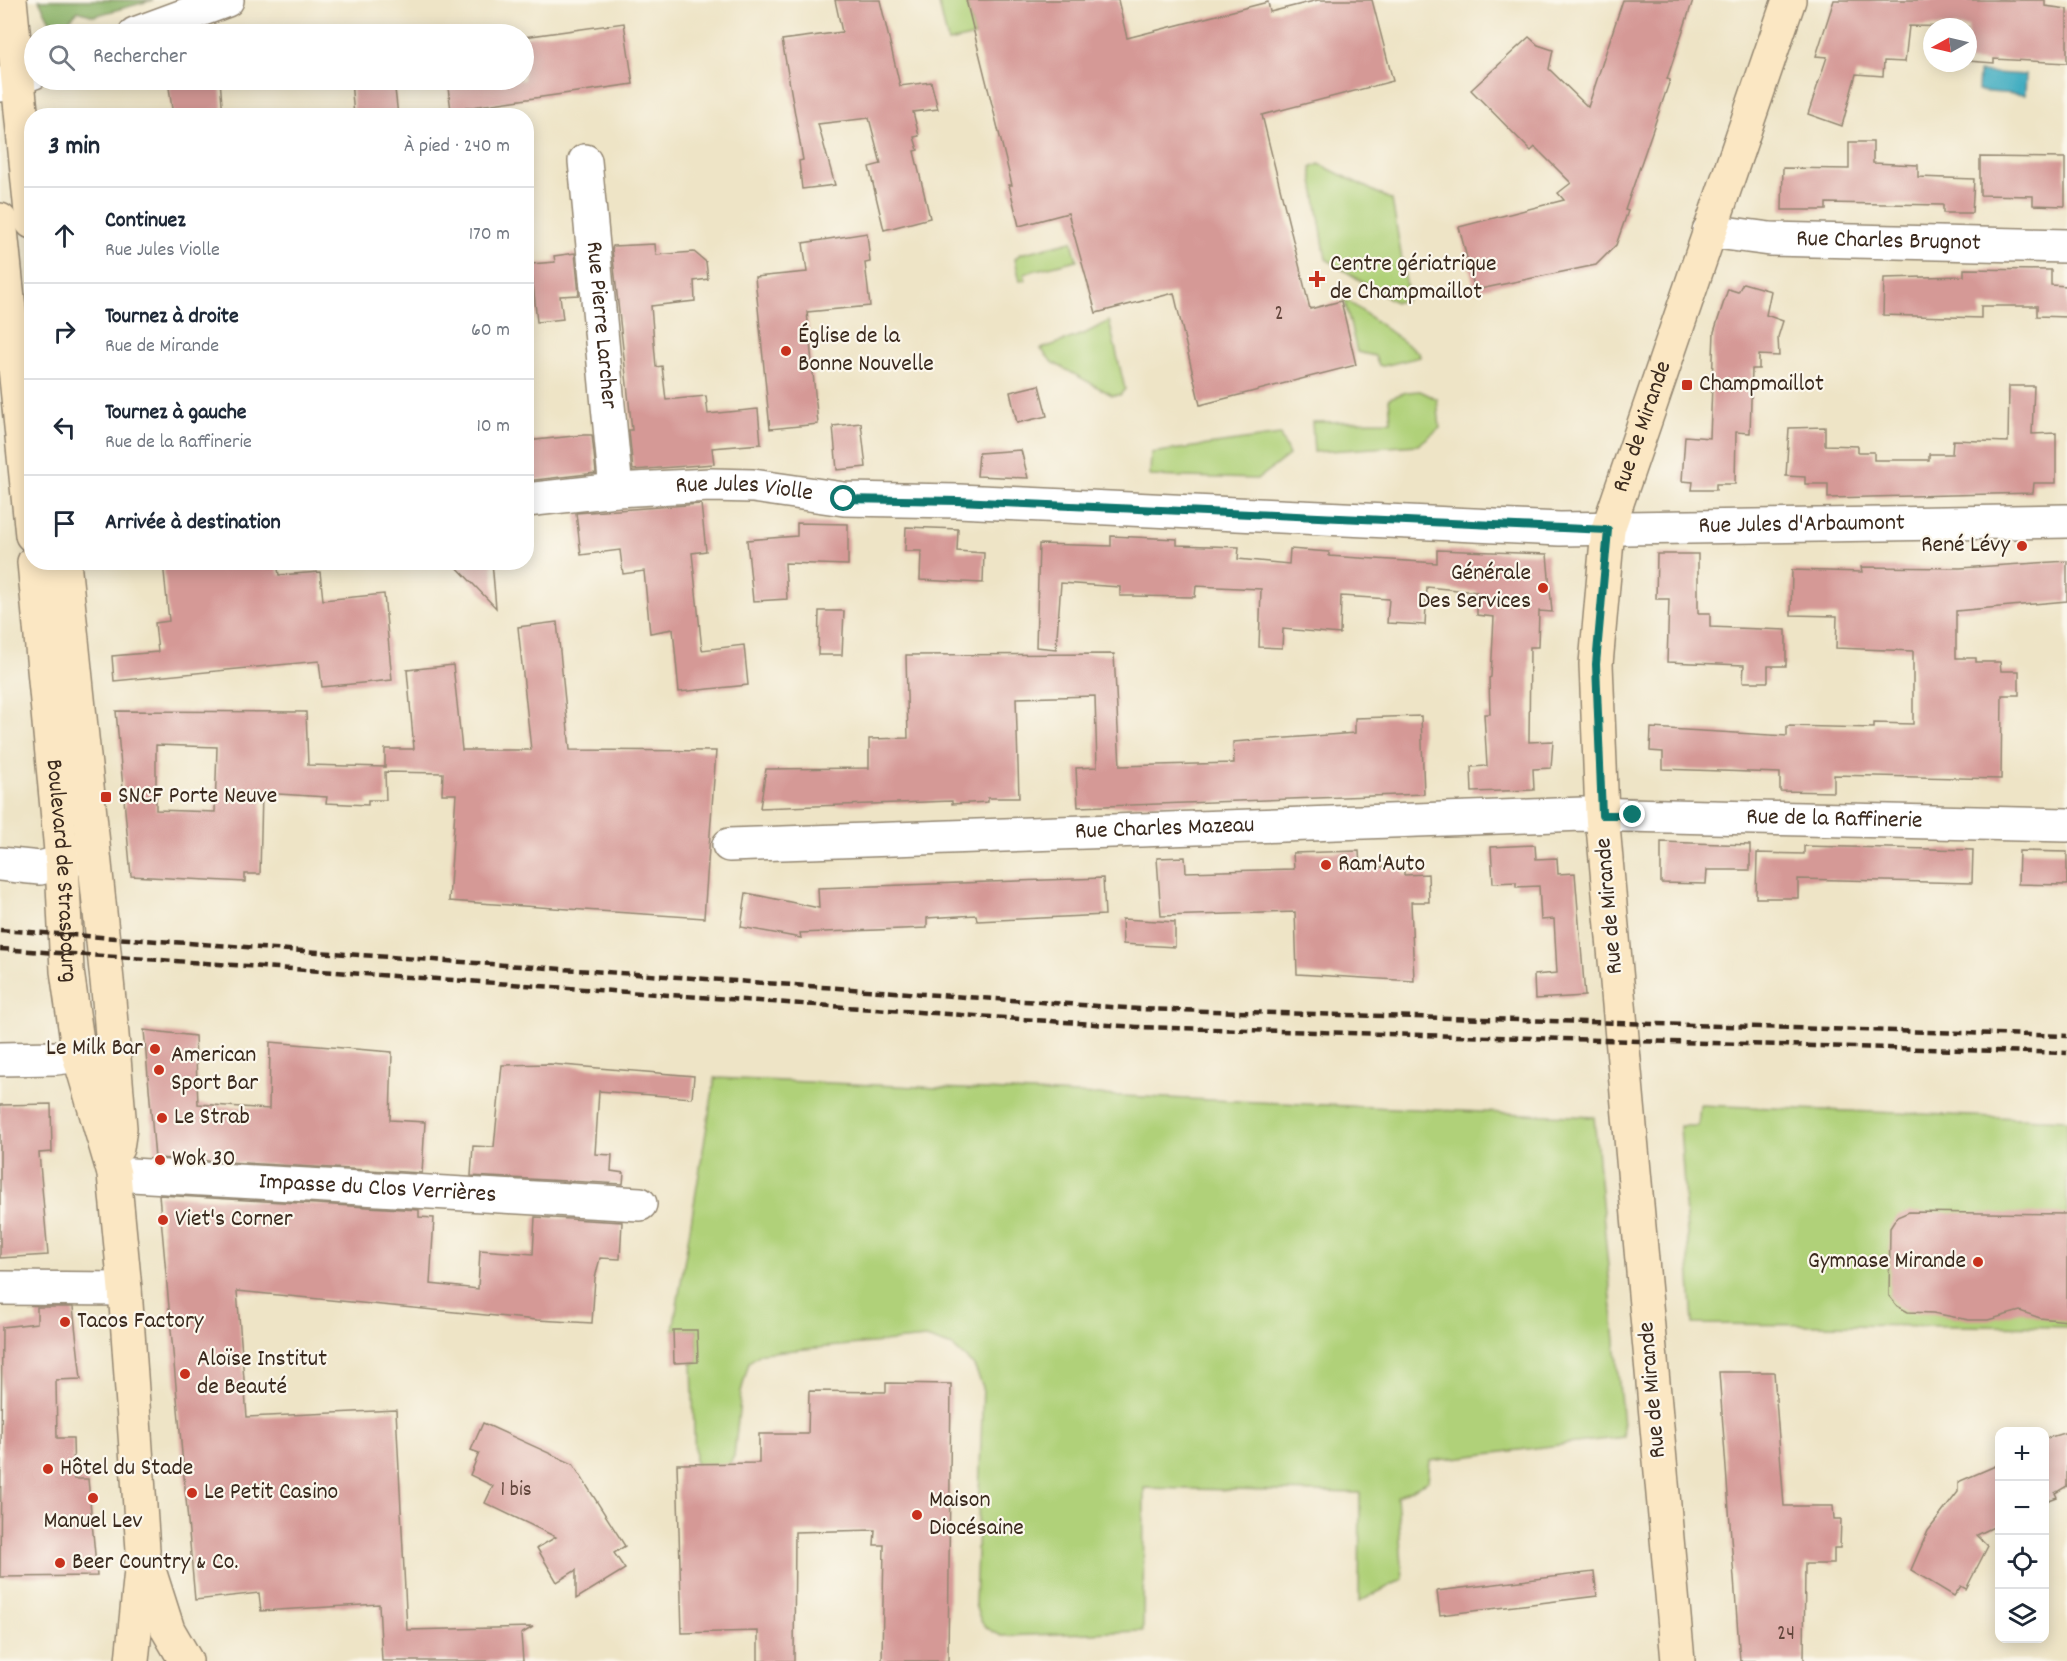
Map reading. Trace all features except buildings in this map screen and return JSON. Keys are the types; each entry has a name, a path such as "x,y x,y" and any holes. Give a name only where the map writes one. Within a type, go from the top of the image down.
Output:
{"street":[{"path":"10,0 24,146"},
{"path":"162,24 227,0"},
{"name":"Rue de Mirande","path":"1678,1661 1602,815 1596,664 1608,530 1789,0"},
{"name":"Rue Pierre Larcher","path":"585,161 616,490"},
{"path":"0,220 24,453"},
{"name":"Rue Charles Brugnot","path":"1709,231 1770,239 2067,246"},
{"name":"Rue Jules Violle","path":"534,499 616,490 710,485 753,486 844,499 970,501 1608,530"},
{"name":"Rue Jules d'Arbaumont","path":"1608,530 2067,522"},
{"name":"Boulevard de Strasbourg","path":"35,570 77,858 113,1052 120,1128 114,1174"},
{"name":"Boulevard de Strasbourg","path":"64,570 77,858 67,971 79,1055 114,1174 125,1289 143,1551"},
{"name":"Rue de la Raffinerie","path":"1602,815 2067,825"},
{"name":"Rue Charles Mazeau","path":"729,845 1602,815"},
{"path":"0,864 40,868 77,858"},
{"path":"0,1059 113,1052"},
{"name":"Impasse du Clos Verrières","path":"114,1174 639,1204"},
{"path":"0,1288 125,1289"},
{"path":"132,1661 143,1551"},
{"path":"143,1551 168,1630 186,1661"}],"green space":[{"path":"39,0 153,0 94,16 78,11 66,23 50,21"},
{"path":"938,0 966,0 975,36 948,42"},
{"path":"1319,164 1392,200 1408,296 1405,301 1395,302 1326,259 1311,168"},
{"path":"1072,241 1077,260 1024,273 1025,280 1020,281 1015,259 1020,254"},
{"path":"1344,298 1419,353 1420,357 1383,366 1379,365 1375,356 1357,352"},
{"path":"1109,321 1125,389 1120,395 1112,395 1052,362 1041,349 1086,333"},
{"path":"1420,391 1437,399 1440,428 1418,445 1314,452 1312,422 1391,421 1389,398 1407,392"},
{"path":"1280,435 1289,455 1258,479 1150,476 1151,453"},
{"path":"715,1078 1594,1117 1624,1437 1430,1461 1428,1481 1397,1497 1403,1579 1359,1602 1360,1493 1144,1488 1143,1631 1002,1636 991,1631 984,1624 975,1604 983,1387 974,1366 953,1347 926,1338 762,1353 749,1362 741,1392 734,1456 729,1465 695,1464 692,1363 698,1362 697,1330 673,1330"},
{"path":"1700,1105 2067,1120 2067,1327 1693,1324 1680,1126 1698,1126"}],"water":[{"path":"1979,72 2026,75 2025,95 1978,91"}],"railway":[{"path":"0,930 1140,1009 2067,1036"},
{"path":"0,949 1137,1027 2067,1053"}],"place":[{"name":"Centre gériatrique de Champmaillot","path":"1317,279"},
{"name":"Église de la Bonne Nouvelle","path":"786,351"},
{"name":"Champmaillot","path":"1687,385"},
{"name":"René Lévy","path":"2022,546"},
{"name":"Générale Des Services","path":"1543,588"},
{"name":"SNCF Porte Neuve","path":"106,797"},
{"name":"Ram'Auto","path":"1326,865"},
{"name":"Le Milk Bar","path":"155,1049"},
{"name":"American Sport Bar","path":"159,1070"},
{"name":"Le Strab","path":"162,1118"},
{"name":"Wok 30","path":"160,1160"},
{"name":"Viet's Corner","path":"163,1220"},
{"name":"Gymnase Mirande","path":"1978,1262"},
{"name":"Tacos Factory","path":"65,1322"},
{"name":"Aloïse Institut de Beauté","path":"185,1374"},
{"name":"Hôtel du Stade","path":"48,1469"},
{"name":"Le Petit Casino","path":"192,1493"},
{"name":"Manuel Lev","path":"93,1498"},
{"name":"Maison Diocésaine","path":"917,1515"},
{"name":"Beer Country & Co.","path":"60,1563"}],"route":[{"path":"844,499 958,501 1608,530 1598,616 1596,664 1596,716 1602,815 1633,815"}]}
